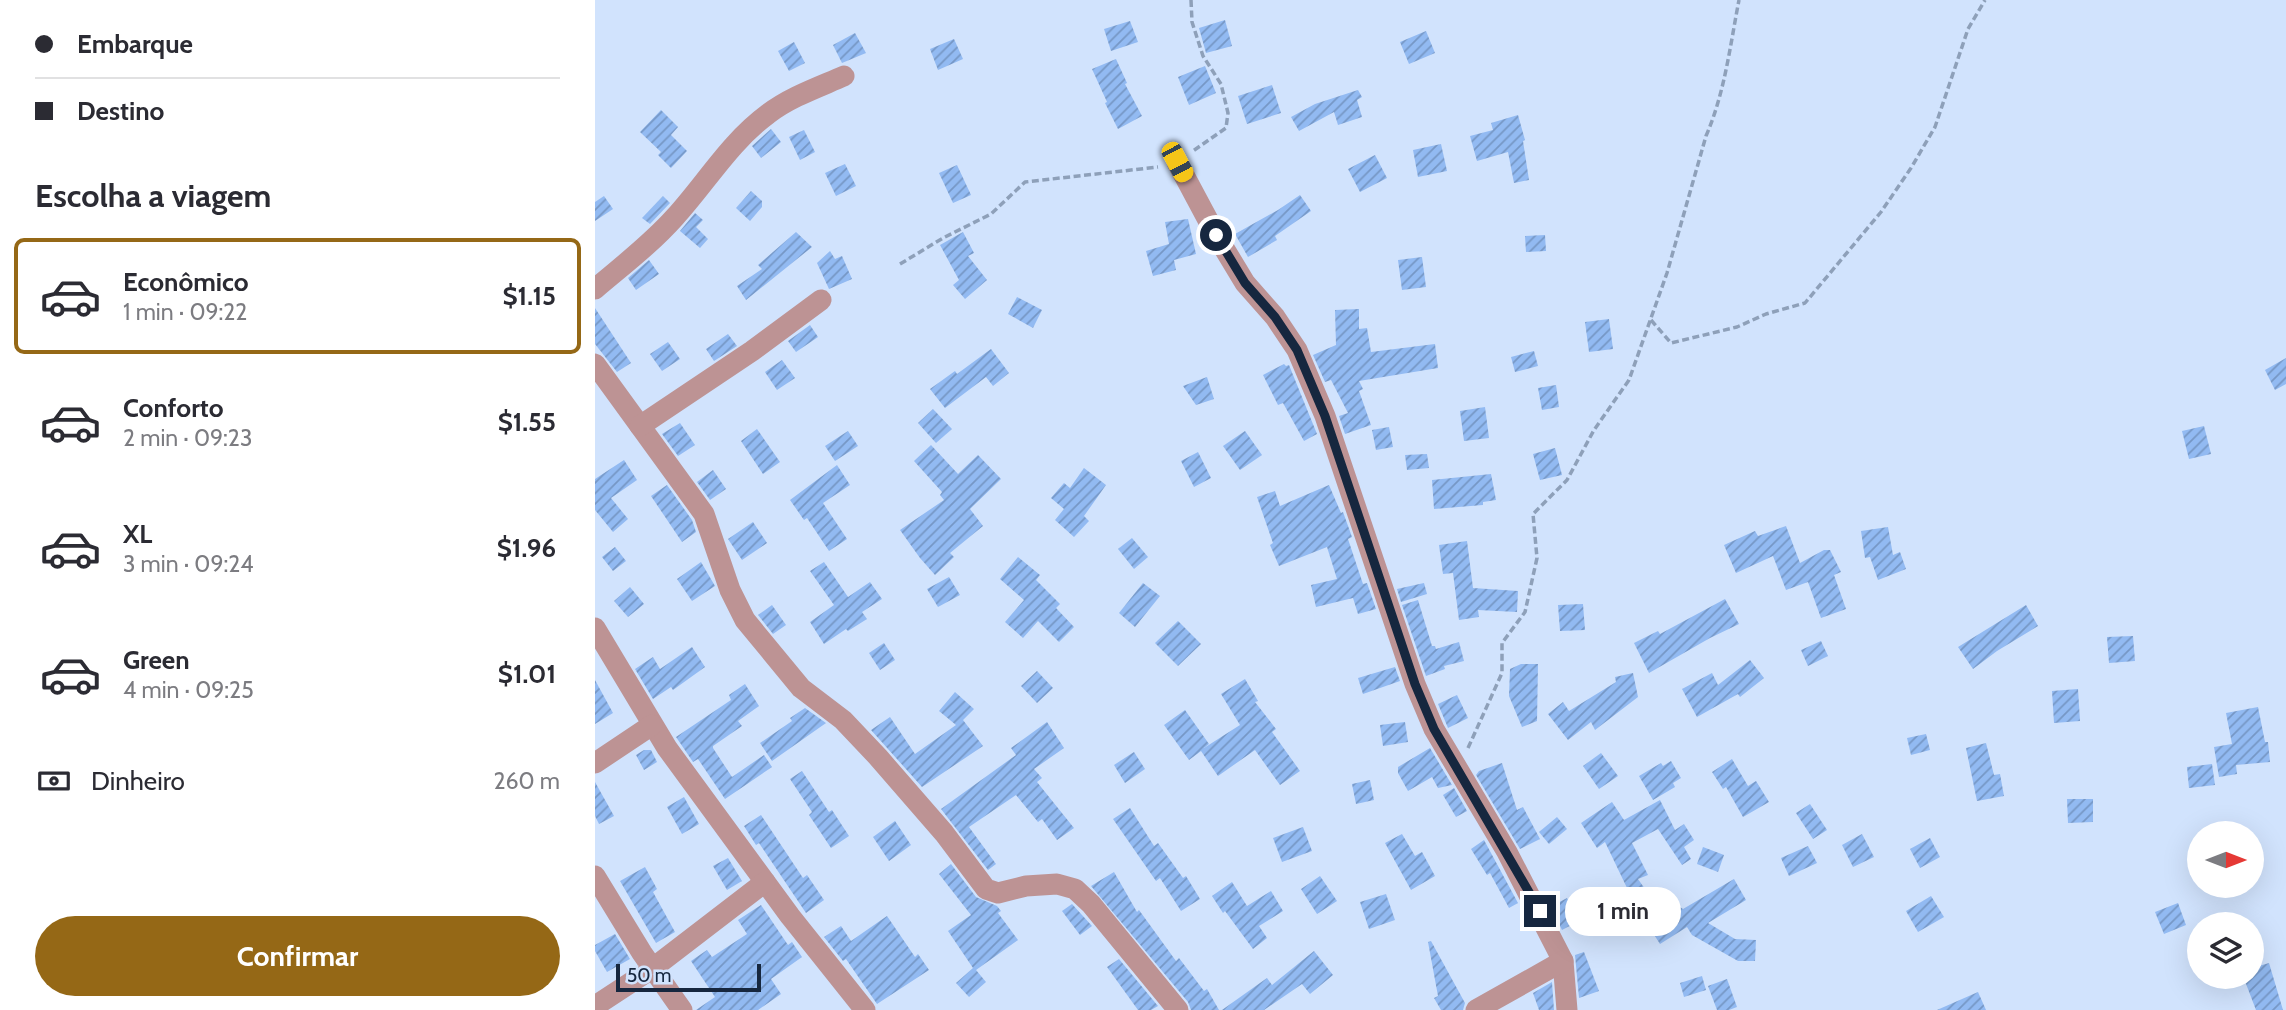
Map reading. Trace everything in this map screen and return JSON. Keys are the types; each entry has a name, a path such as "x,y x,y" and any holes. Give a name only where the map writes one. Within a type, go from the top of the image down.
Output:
{"street":[{"path":"595,289 675,217 727,152 768,114 800,95 844,76"},
{"path":"1177,162 1245,283 1275,317 1297,350 1325,416 1415,684 1434,729 1513,864 1563,961 1567,1010"},
{"path":"640,426 821,300"},
{"path":"595,364 704,514 730,590 745,620 801,688 843,720 878,757 944,833 986,889 998,892 1026,886 1057,884 1075,889 1091,904 1170,1007"},
{"path":"595,628 652,725 765,882 865,1010"},
{"path":"595,763 652,725"},
{"path":"595,876 682,1010"},
{"path":"595,1006 653,968 765,882"},
{"path":"1476,1010 1563,961"}],"path":[{"path":"900,264 991,214 1025,182 1093,173 1148,170 1177,162 1226,128 1228,113 1221,84 1203,56 1192,22 1191,0"},
{"path":"1457,771 1502,673 1502,643 1525,612 1537,558 1533,514 1567,480 1594,430 1629,380 1651,320 1706,136 1717,110 1738,0"},
{"path":"1651,320 1671,343 1737,327 1766,314 1805,303 1881,212 1911,168 1935,127 1968,29 1985,0"}],"building":[{"path":"1225,20 1232,46 1206,53 1199,28"},
{"path":"1130,21 1138,42 1111,51 1104,29"},
{"path":"1426,31 1435,53 1409,64 1400,42"},
{"path":"855,33 866,53 842,63 833,45"},
{"path":"954,39 963,59 938,70 930,49"},
{"path":"794,42 805,63 789,71 778,51"},
{"path":"1116,59 1127,83 1125,84 1142,116 1118,129 1092,69"},
{"path":"1205,66 1216,93 1189,105 1178,77"},
{"path":"1272,85 1281,113 1247,124 1238,96"},
{"path":"1358,90 1362,97 1357,100 1362,117 1338,125 1334,112 1299,131 1291,117 1315,104"},
{"path":"661,110 678,127 671,135 687,151 671,168 658,155 661,152 640,132"},
{"path":"1518,115 1525,140 1529,180 1514,183 1508,152 1477,161 1470,136 1493,130 1491,123"},
{"path":"771,129 781,142 761,158 752,146"},
{"path":"804,130 815,152 800,160 789,137"},
{"path":"1441,144 1447,171 1418,177 1413,150"},
{"path":"1375,155 1387,178 1360,192 1348,169"},
{"path":"845,164 856,186 836,196 825,173"},
{"path":"957,165 971,195 953,203 939,173"},
{"path":"751,191 762,201 762,207 750,221 736,208"},
{"path":"1300,195 1311,211 1275,236 1277,240 1248,257 1235,234"},
{"path":"604,196 613,209 595,221 595,202"},
{"path":"663,196 670,203 650,224 642,218"},
{"path":"695,213 703,220 696,227 708,239 700,248 680,231"},
{"path":"1188,219 1196,254 1174,260 1176,270 1153,276 1146,251 1169,244 1165,222"},
{"path":"796,232 812,247 746,300 737,286 762,269 758,265"},
{"path":"963,232 974,253 968,256 987,280 965,299 953,285 959,280 940,245"},
{"path":"1545,235 1546,251 1526,252 1525,236"},
{"path":"830,251 835,259 842,256 852,279 829,289 817,263"},
{"path":"1422,257 1426,287 1402,290 1398,260"},
{"path":"649,260 659,274 636,290 628,278"},
{"path":"1017,297 1042,310 1033,328 1008,314"},
{"path":"595,308 631,363 617,372 595,344"},
{"path":"1359,309 1359,329 1367,328 1371,352 1435,344 1438,368 1359,381 1363,389 1359,391 1371,425 1345,434 1339,416 1348,413 1331,380 1325,382 1313,355 1336,345 1335,310"},
{"path":"1609,319 1613,349 1589,352 1585,322"},
{"path":"810,325 818,337 796,352 788,341"},
{"path":"728,334 737,346 714,361 706,349"},
{"path":"668,342 680,359 662,371 650,354"},
{"path":"991,349 1009,373 993,386 986,377 945,408 930,389 955,371 957,374"},
{"path":"1534,351 1538,366 1515,372 1511,357"},
{"path":"2286,358 2286,384 2275,390 2265,370"},
{"path":"782,360 795,378 777,390 765,372"},
{"path":"1284,364 1289,365 1317,434 1304,441 1283,403 1278,405 1263,375"},
{"path":"1207,377 1214,399 1196,405 1183,386"},
{"path":"1556,385 1559,407 1542,410 1538,388"},
{"path":"1485,407 1489,438 1464,441 1460,411"},
{"path":"933,409 952,429 936,443 918,423"},
{"path":"680,423 695,445 678,456 662,434"},
{"path":"2204,426 2211,454 2189,459 2182,431"},
{"path":"1389,427 1393,447 1376,450 1372,430"},
{"path":"757,429 780,462 763,474 741,441"},
{"path":"848,431 858,446 835,461 825,446"},
{"path":"1245,431 1262,455 1240,470 1223,446"},
{"path":"931,445 958,474 978,455 1001,479 970,509 983,526 950,553 954,557 935,575 900,530 944,500 940,495 942,492 914,461"},
{"path":"1555,448 1562,475 1540,480 1533,454"},
{"path":"1198,452 1211,478 1194,487 1181,461"},
{"path":"1427,454 1429,468 1407,470 1405,455"},
{"path":"624,460 637,480 611,498 628,519 613,532 595,510 595,479"},
{"path":"837,465 850,485 823,503 847,539 829,551 807,518 804,520 790,500"},
{"path":"1084,468 1106,485 1084,516 1089,521 1074,537 1055,520 1064,509 1051,498 1064,483 1070,488"},
{"path":"713,470 726,489 710,500 697,482"},
{"path":"1491,474 1496,500 1483,502 1483,505 1434,509 1432,480"},
{"path":"667,485 692,520 696,532 682,542 651,496"},
{"path":"1329,485 1341,513 1343,512 1352,537 1348,539 1363,584 1367,583 1376,609 1358,614 1353,598 1316,607 1311,585 1337,579 1327,547 1279,566 1270,545 1273,543 1257,497 1275,491 1280,506"},
{"path":"753,522 767,543 742,560 728,539"},
{"path":"1786,526 1800,563 1824,550 1830,550 1841,572 1834,575 1846,609 1821,618 1808,582 1786,590 1773,556 1736,573 1724,545 1755,531 1758,536"},
{"path":"1888,527 1893,555 1900,552 1906,569 1878,580 1870,557 1865,558 1861,531"},
{"path":"1132,538 1148,557 1134,569 1118,549"},
{"path":"1467,541 1473,588 1518,591 1517,612 1478,610 1479,617 1459,620 1453,573 1443,574 1439,545"},
{"path":"615,547 626,561 613,571 602,557"},
{"path":"1018,557 1040,575 1036,580 1060,604 1056,608 1074,627 1059,642 1038,621 1023,638 1005,622 1024,600 1000,579"},
{"path":"701,562 715,586 692,601 677,579"},
{"path":"824,562 848,597 870,582 882,599 862,612 867,619 824,644 810,622 834,605 810,571"},
{"path":"949,577 960,595 938,607 927,589"},
{"path":"1143,583 1160,596 1135,627 1119,613"},
{"path":"1424,583 1427,594 1401,602 1397,589"},
{"path":"630,587 644,604 628,617 614,601"},
{"path":"1725,599 1739,624 1649,673 1634,643 1658,631 1660,634"},
{"path":"1418,600 1432,646 1436,649 1459,642 1464,661 1444,666 1445,669 1426,676 1402,605"},
{"path":"1583,604 1585,630 1560,631 1558,605"},
{"path":"772,605 786,625 773,634 758,615"},
{"path":"2026,605 2038,626 1973,669 1958,647"},
{"path":"1178,621 1201,644 1178,666 1155,643"},
{"path":"2133,636 2135,661 2109,663 2107,637"},
{"path":"1821,641 1828,656 1808,666 1801,650"},
{"path":"884,643 895,660 880,670 869,653"},
{"path":"692,647 705,667 673,690 671,687 653,699 635,669 653,657 660,669"},
{"path":"1750,660 1764,678 1740,697 1738,694 1697,717 1682,689 1712,673 1718,685"},
{"path":"1521,664 1538,664 1537,721 1522,727 1509,696 1510,669"},
{"path":"1395,667 1400,681 1363,694 1358,678"},
{"path":"1037,671 1053,688 1037,703 1021,686"},
{"path":"1633,673 1638,697 1595,730 1591,722 1568,740 1548,714 1563,702 1569,711 1616,682 1615,677"},
{"path":"1245,679 1258,701 1255,702 1276,729 1272,732 1300,771 1280,785 1255,750 1218,776 1201,751 1189,760 1164,725 1185,710 1209,744 1204,748 1240,725 1221,694"},
{"path":"595,680 613,713 595,724"},
{"path":"745,684 759,706 738,721 742,726 713,748 732,777 764,755 772,767 725,799 698,759 693,762 676,737 731,700 729,695"},
{"path":"2078,689 2080,721 2054,723 2052,691"},
{"path":"955,692 974,709 963,720 983,746 922,787 871,730 890,717 915,754 956,725 939,711"},
{"path":"1457,695 1468,718 1448,728 1438,704"},
{"path":"2258,707 2265,742 2268,742 2270,762 2236,765 2237,774 2219,777 2214,747 2232,744 2226,713"},
{"path":"805,708 826,723 772,761 760,743 792,721 790,718"},
{"path":"1047,722 1064,748 1034,769 1042,778 1037,782 1074,828 1057,840 1042,819 1038,822 1016,795 969,827 996,864 988,870 941,809 1016,755 1011,748"},
{"path":"1405,722 1408,742 1383,746 1380,725"},
{"path":"1926,734 1930,750 1911,755 1907,738"},
{"path":"1986,743 1994,775 2000,774 2004,796 1977,801 1966,748"},
{"path":"1430,748 1452,785 1438,788 1432,777 1408,791 1398,773 1398,767"},
{"path":"644,750 651,750 657,762 644,770 636,755"},
{"path":"1134,752 1145,769 1125,783 1114,765"},
{"path":"1601,753 1618,776 1599,789 1583,766"},
{"path":"1732,759 1748,786 1756,781 1769,802 1743,817 1726,787 1723,789 1712,772"},
{"path":"1671,761 1681,778 1673,783 1675,787 1653,800 1639,776 1661,763 1663,766"},
{"path":"1502,763 1517,810 1523,807 1540,839 1520,849 1476,775 1479,771"},
{"path":"2212,764 2215,785 2189,788 2187,767"},
{"path":"802,771 829,812 832,810 849,836 831,848 790,779"},
{"path":"1370,780 1374,800 1356,804 1352,784"},
{"path":"595,782 614,816 599,824 595,816"},
{"path":"1454,788 1467,811 1456,817 1443,795"},
{"path":"684,797 699,824 682,834 667,807"},
{"path":"2067,799 2093,799 2093,822 2068,823"},
{"path":"1660,800 1675,830 1684,824 1694,840 1684,847 1691,859 1682,865 1658,829 1632,843 1648,875 1638,879 1666,919 1678,911 1674,903 1683,909 1734,879 1746,900 1708,923 1735,939 1756,940 1755,961 1738,961 1692,935 1687,927 1660,944 1626,891 1628,890 1605,842 1597,848 1581,823 1612,802 1624,820"},
{"path":"1810,804 1827,830 1813,839 1796,813"},
{"path":"1130,808 1154,846 1158,843 1183,878 1186,876 1200,899 1181,911 1160,878 1156,881 1113,819"},
{"path":"761,815 803,878 807,875 824,900 806,913 759,843 756,845 744,826"},
{"path":"1557,817 1567,829 1549,844 1539,832"},
{"path":"895,821 911,845 889,861 873,837"},
{"path":"1303,827 1312,851 1282,862 1273,838"},
{"path":"1402,834 1415,856 1422,852 1435,876 1411,890 1385,843"},
{"path":"1862,834 1874,857 1853,867 1842,845"},
{"path":"1930,838 1940,857 1920,868 1910,849"},
{"path":"1484,840 1518,903 1509,908 1490,873 1487,875 1471,849"},
{"path":"1808,846 1817,863 1789,876 1781,858"},
{"path":"1703,847 1724,855 1718,872 1697,864"},
{"path":"728,858 742,881 727,890 713,866"},
{"path":"951,864 976,897 997,906 1001,911 998,913 1018,940 976,970 986,982 969,997 956,983 973,968 948,931 971,915 939,874"},
{"path":"645,867 657,889 653,892 675,932 656,943 620,881"},
{"path":"1114,872 1137,912 1139,910 1176,961 1179,958 1204,991 1207,989 1219,1010 1191,1010 1188,1002 1091,886"},
{"path":"1320,876 1337,901 1317,914 1301,889"},
{"path":"1232,882 1247,906 1271,891 1283,911 1259,926 1267,938 1253,949 1212,896"},
{"path":"1386,894 1395,920 1369,929 1360,902"},
{"path":"1931,896 1944,917 1918,932 1906,911"},
{"path":"1567,898 1579,921 1562,930 1550,907"},
{"path":"2178,903 2186,925 2164,934 2155,912"},
{"path":"1072,904 1092,926 1080,935 1062,911"},
{"path":"761,905 788,945 792,942 802,957 771,979 781,994 758,1010 696,1010 715,997 691,961 707,950 712,957 747,934 738,920"},
{"path":"887,916 915,957 918,954 929,970 877,1004 846,959 843,961 824,937 841,926 851,941"},
{"path":"615,934 630,959 607,972 595,951 595,945"},
{"path":"1431,941 1465,1003 1463,1010 1441,1010 1434,998 1438,996 1428,942"},
{"path":"1314,951 1333,975 1310,994 1302,984 1264,1010 1222,1010 1267,978 1272,985"},
{"path":"1584,952 1599,991 1579,998 1575,955"},
{"path":"1119,959 1158,1006 1151,1010 1138,1010 1107,967"},
{"path":"2269,963 2283,1010 2256,1010 2248,989 2264,989 2264,964"},
{"path":"1702,976 1706,990 1684,997 1680,983"},
{"path":"1727,979 1737,1007 1717,1010 1708,986"},
{"path":"1552,982 1554,1010 1539,1010 1533,993"},
{"path":"1978,992 1986,1010 1937,1010"}],"route":[{"path":"1216,235 1245,283 1275,317 1297,350 1325,416 1415,684 1434,729 1540,911"}]}
